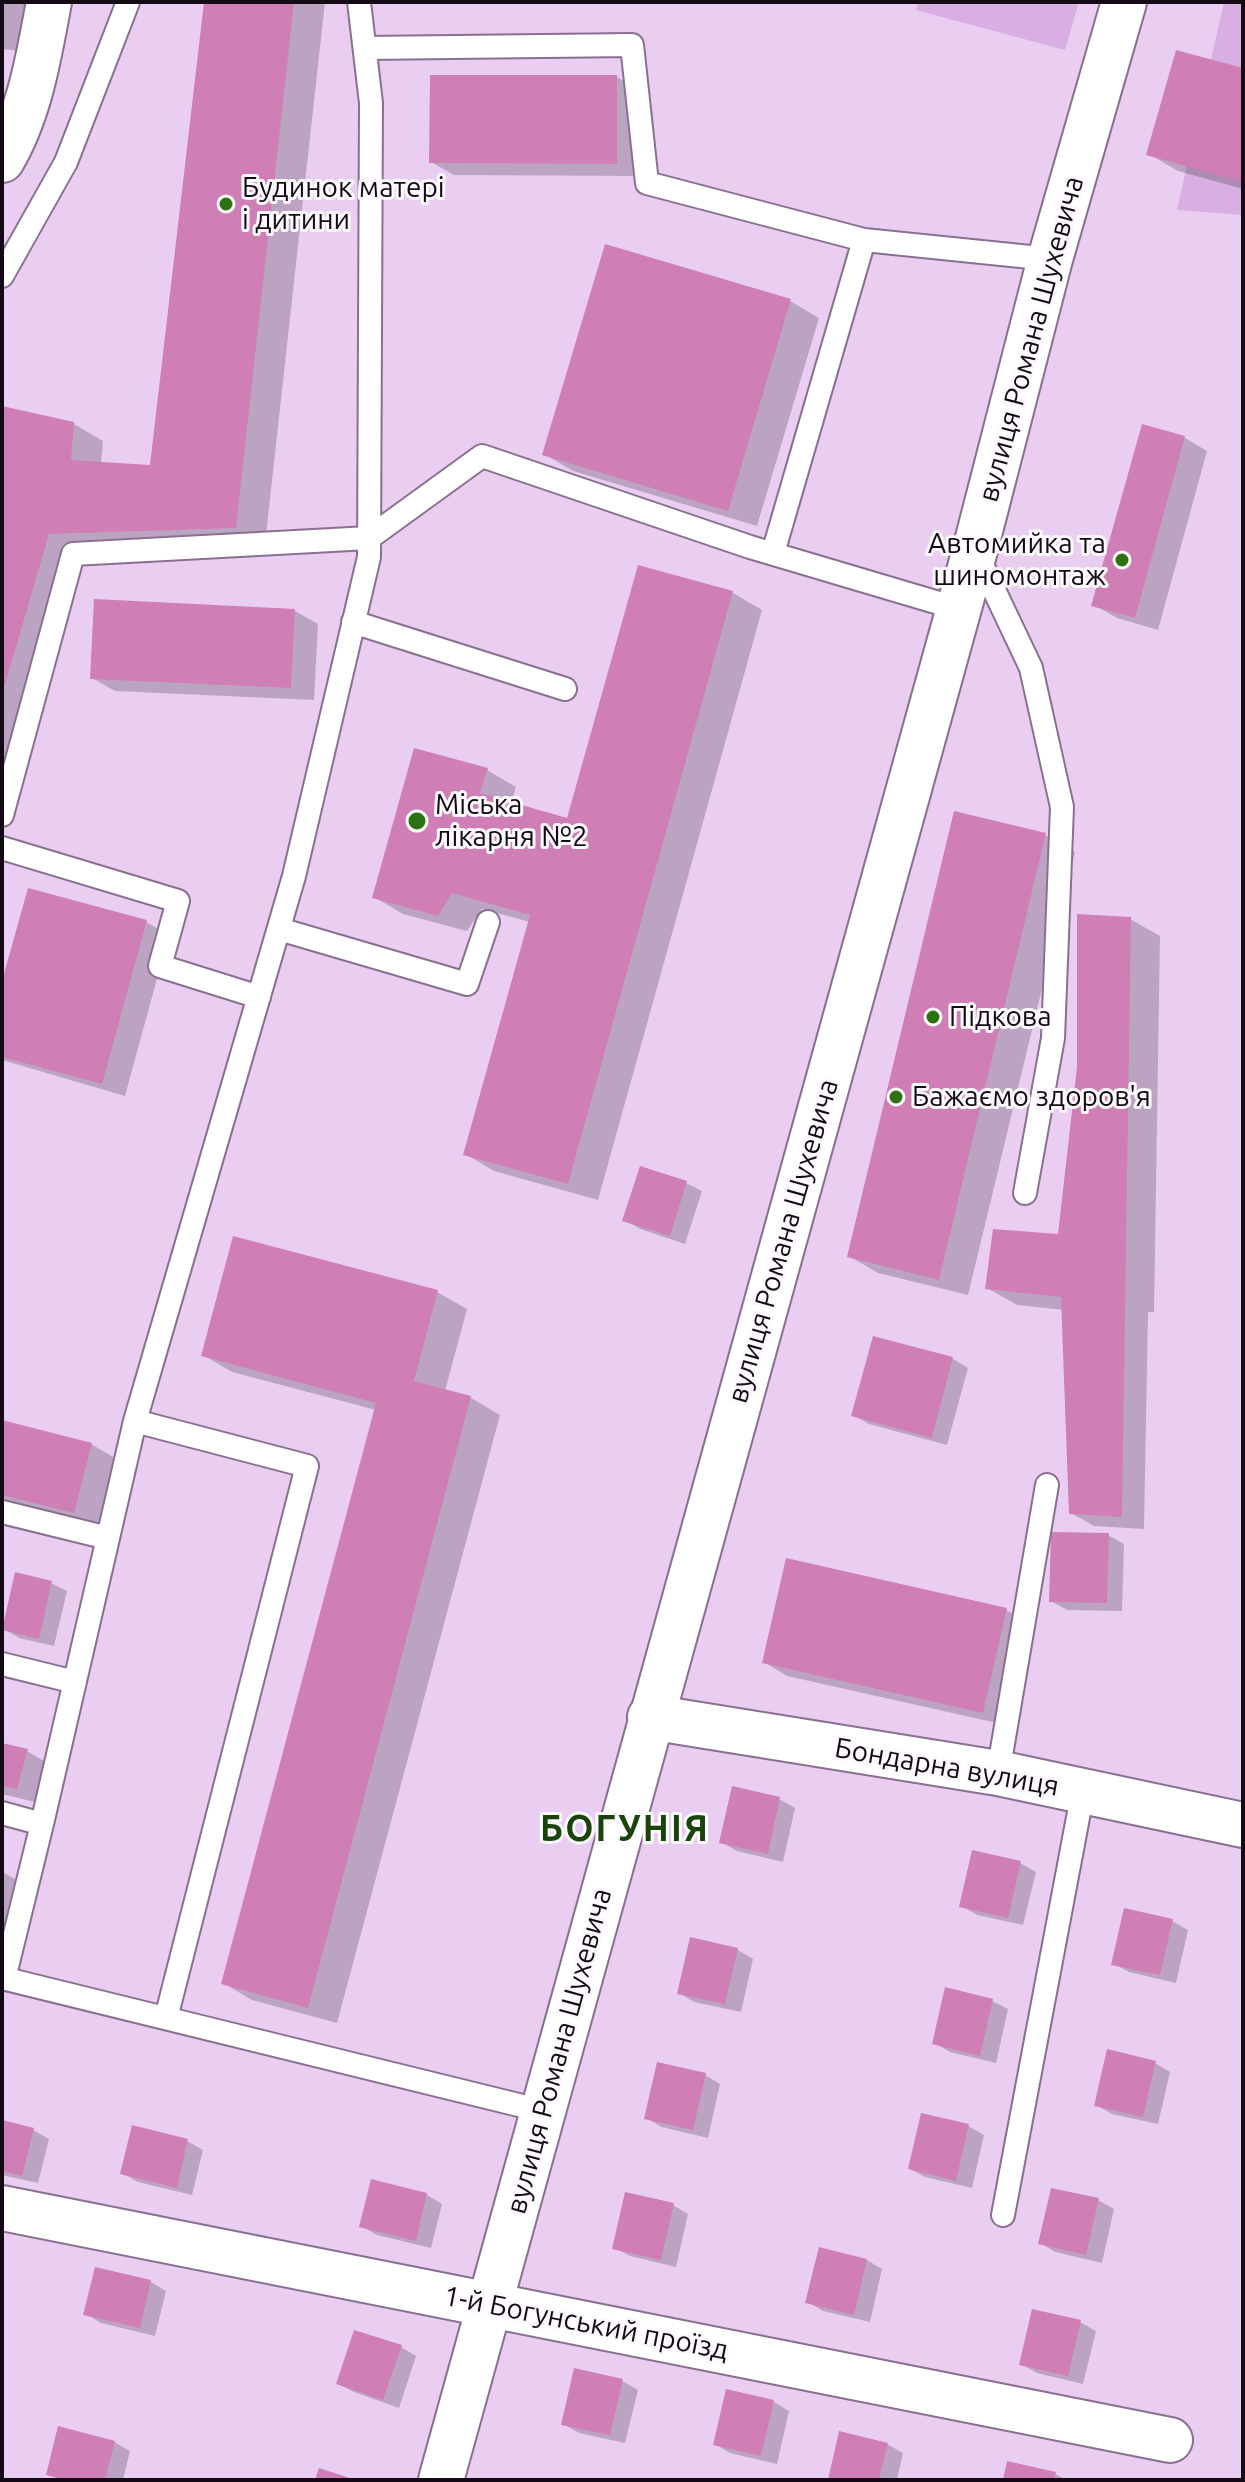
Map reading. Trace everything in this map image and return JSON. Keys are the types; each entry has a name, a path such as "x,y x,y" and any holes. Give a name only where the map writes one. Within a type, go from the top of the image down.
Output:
{"street":[{"path":"3,156 22,119 49,2"},
{"name":"вулиця Романа Шухевича","path":"441,2480 959,609 1050,259 1124,2"},
{"name":"Бондарна вулиця","path":"650,1717 998,1773 1243,1825"},
{"name":"1-й Богунський проїзд","path":"2,2208 1170,2440"}],"lane":[{"path":"2,276 66,162 128,2"},
{"path":"359,2 371,103 369,557 294,876 135,1421 3,1979 543,2111"},
{"path":"365,48 632,45 647,183 864,240 1050,259"},
{"path":"773,553 864,240"},
{"path":"2,815 73,554 369,538 482,456 773,553 959,609"},
{"path":"975,550 1031,668 1062,807 1053,1038 1025,1193"},
{"path":"353,622 565,689"},
{"path":"2,848 178,901 160,966 259,997"},
{"path":"279,929 467,984 488,922"},
{"path":"135,1421 307,1466 166,2018"},
{"path":"998,1773 1047,1485"},
{"path":"2,1512 108,1538"},
{"path":"2,1664 75,1682"},
{"path":"1003,2215 1083,1791"},
{"path":"2,1813 42,1824"}],"shaded area":[{"path":"918,2 1079,2 1065,50 916,10"},
{"path":"1224,2 1243,2 1243,215 1177,210"}],"building":[{"name":"Будинок матері і дитини","path":"204,2 294,2 236,528 49,534 2,695 2,406 74,422 71,460 150,465"},
{"path":"1176,50 1243,68 1243,182 1146,155"},
{"path":"430,75 617,75 617,164 429,163"},
{"path":"605,244 791,299 728,511 542,455"},
{"path":"1142,424 1185,436 1135,618 1091,606"},
{"path":"638,565 733,591 568,1184 463,1155 530,915 452,893 438,916 372,898 414,748 488,768 480,793 567,818"},
{"path":"94,599 295,609 291,688 90,679"},
{"path":"954,811 1046,833 939,1280 847,1257"},
{"path":"28,888 147,920 102,1084 2,1057 2,981"},
{"path":"1077,914 1131,917 1122,1517 1069,1514 1061,1297 985,1289 993,1229 1058,1234 1077,1067"},
{"path":"640,1166 687,1181 670,1236 622,1221"},
{"path":"233,1236 438,1290 414,1381 471,1396 308,2008 221,1984 376,1403 201,1356"},
{"path":"873,1336 953,1357 932,1438 851,1416"},
{"path":"2,1420 92,1443 74,1513 2,1495"},
{"path":"1051,1532 1109,1533 1107,1603 1049,1602"},
{"path":"786,1558 1007,1608 983,1713 762,1663"},
{"path":"15,1572 52,1581 39,1639 2,1630"},
{"path":"2,1743 28,1749 17,1789 2,1786"},
{"path":"732,1786 780,1797 768,1854 719,1843"},
{"path":"972,1850 1021,1861 1008,1918 959,1907"},
{"path":"1124,1908 1173,1919 1160,1975 1111,1965"},
{"path":"690,1937 738,1948 725,2004 677,1994"},
{"path":"945,1987 993,1999 980,2056 932,2044"},
{"path":"1107,2049 1156,2061 1143,2117 1094,2106"},
{"path":"657,2062 706,2073 693,2130 644,2119"},
{"path":"921,2113 969,2124 956,2181 908,2169"},
{"path":"2,2120 34,2128 22,2176 2,2171"},
{"path":"132,2125 188,2139 177,2188 120,2174"},
{"path":"371,2179 427,2193 416,2241 359,2227"},
{"path":"1051,2188 1099,2198 1086,2255 1038,2244"},
{"path":"625,2192 674,2203 661,2260 612,2249"},
{"path":"819,2247 867,2259 854,2315 805,2303"},
{"path":"95,2267 151,2280 140,2328 83,2315"},
{"path":"1032,2309 1081,2320 1068,2376 1019,2365"},
{"path":"354,2330 402,2345 383,2400 336,2384"},
{"path":"574,2368 623,2379 610,2435 561,2425"},
{"path":"726,2389 774,2400 761,2456 713,2445"},
{"path":"58,2426 115,2441 105,2480 67,2480 46,2475"},
{"path":"839,2431 888,2443 879,2480 828,2480"},
{"path":"1007,2461 1056,2472 1054,2480 1003,2480"},
{"path":"319,2468 353,2479 315,2480"}],"place":[{"name":"Будинок матері і дитини","path":"226,204"},
{"name":"Автомийка та шиномонтаж","path":"1122,560"},
{"name":"Міська лікарня №2","path":"417,821"},
{"name":"Підкова","path":"933,1017"},
{"name":"Бажаємо здоров'я","path":"896,1097"}],"district":[{"name":"БОГУНІЯ","path":"625,1829"}]}
